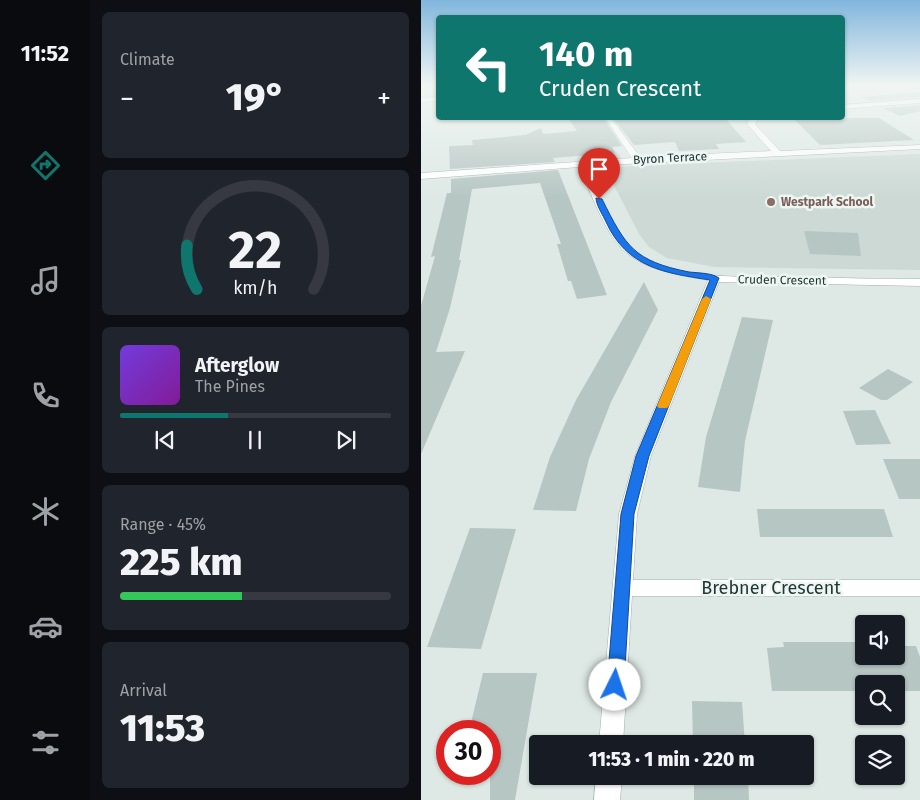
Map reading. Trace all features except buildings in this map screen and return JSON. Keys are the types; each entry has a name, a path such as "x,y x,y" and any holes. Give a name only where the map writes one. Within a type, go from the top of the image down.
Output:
{"street":[{"path":"611,123 638,160"},
{"path":"751,123 777,153"},
{"name":"Byron Terrace","path":"421,176 638,160 920,146"},
{"name":"Cruden Crescent","path":"582,164 615,234 626,248 640,260 663,268 715,278 920,283"},
{"path":"612,735 627,514 643,456 715,278"},
{"name":"Brebner Crescent","path":"622,588 920,588"},
{"path":"607,800 608,785"}],"shaded area":[{"name":"Westpark School","path":"920,154 920,270 714,267 667,258 649,247 639,234 606,170 616,167 650,165"}],"slow traffic":[{"path":"663,406 706,299"}],"place":[{"name":"Westpark School","path":"771,202"}],"route":[{"path":"599,199 615,234 626,248 640,260 687,274 715,278 643,456 627,514 615,685"}]}
